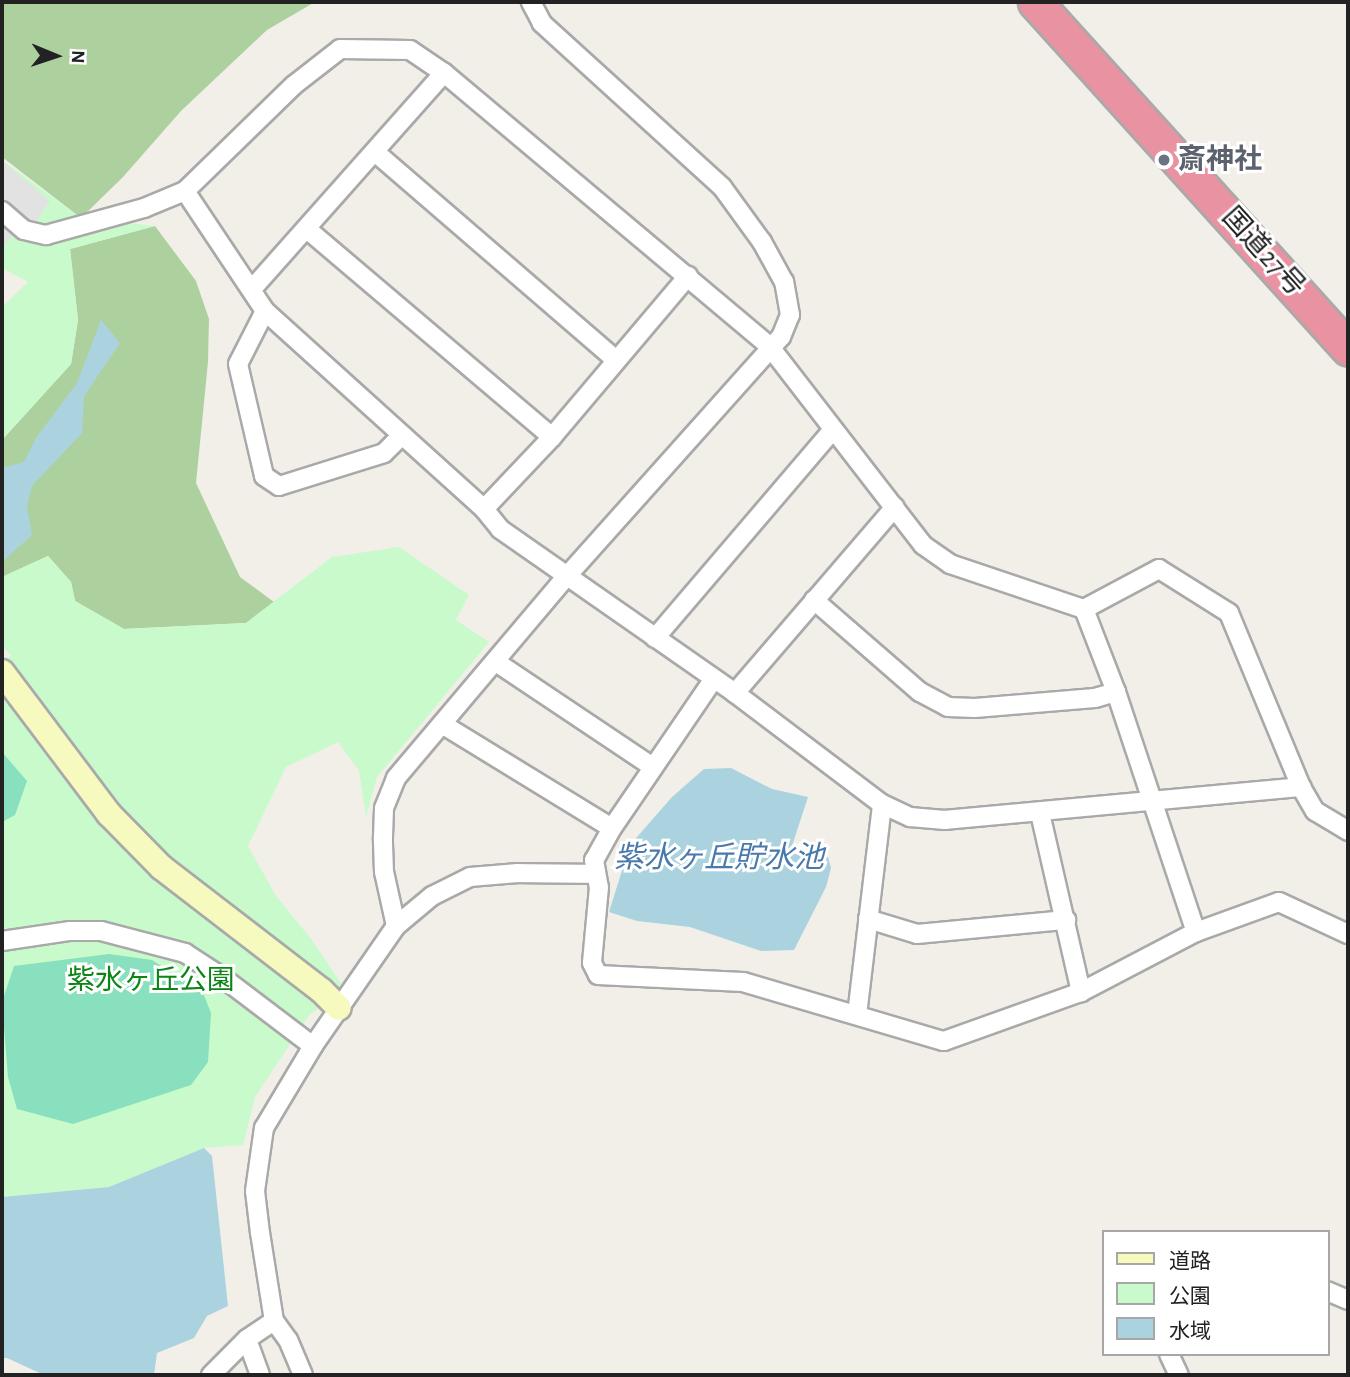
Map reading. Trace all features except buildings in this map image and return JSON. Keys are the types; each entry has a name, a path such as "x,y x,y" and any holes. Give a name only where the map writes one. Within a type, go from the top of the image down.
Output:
{"highway":[{"name":"国道27号","path":"1035,2 1348,348"}],"street":[{"path":"396,926 384,872 384,808 396,778 567,576 781,337 789,315 784,282 762,242 722,187 542,23 531,2"},
{"path":"2,211 24,230 46,235 144,208 185,191 294,85 340,49 410,50 444,73 770,347 923,545 950,564 1084,609 1159,569 1229,613 1301,787 1315,811 1348,831"},
{"path":"252,289 308,230 444,73"},
{"path":"375,152 616,360"},
{"path":"185,191 265,311 484,509 500,529 735,693 882,804 910,817 945,820 1301,787"},
{"path":"308,230 552,437"},
{"path":"484,509 552,437 688,276"},
{"path":"265,311 237,364 264,476 279,486 384,453 401,436"},
{"path":"654,638 832,430"},
{"path":"735,693 895,507"},
{"path":"814,600 920,692 948,707 975,708 1068,700 1116,692"},
{"path":"1084,609 1116,692 1196,932"},
{"path":"496,662 653,767"},
{"path":"2,672 108,814 161,867 321,990 339,1008"},
{"path":"713,680 612,828 594,860 599,887 593,963 598,975 743,982 944,1041 1081,992 1196,932 1279,902 1348,934"},
{"path":"442,724 612,828"},
{"path":"857,1015 882,804"},
{"path":"1040,813 1081,992"},
{"path":"303,1375 288,1340 274,1321 255,1191 264,1128 313,1046 396,926 432,896 470,877 518,873 595,874"},
{"path":"868,919 917,934 1066,920"},
{"path":"2,941 70,931 101,931 186,953 222,976 313,1046"},
{"path":"1329,1292 1348,1300"},
{"path":"211,1375 247,1339 274,1321"},
{"path":"247,1339 260,1375"},
{"path":"1170,1356 1180,1375"}],"green space":[{"path":"2,2 315,2 267,30 181,111 123,177 81,218 2,157"},
{"path":"2,160 81,218 155,226 70,249 78,320 71,364 2,440 2,307 28,282 2,268"},
{"path":"155,226 196,281 209,319 208,362 196,483 240,577 274,602 246,623 124,629 75,601 71,582 48,556 2,577 2,440 71,364 78,320 70,249"},
{"name":"紫水ヶ丘公園","path":"399,547 469,595 456,620 489,642 377,777 366,817 359,771 338,742 286,767 248,846 276,896 312,940 346,991 310,1014 255,1097 243,1145 204,1148 109,1187 2,1197 2,663 11,655 2,646 2,577 48,556 71,582 75,601 124,629 246,623 332,557"},
{"path":"2,752 27,781 15,815 2,822"},
{"path":"109,954 152,960 203,993 211,1013 208,1062 191,1085 73,1124 17,1109 8,1077 2,1002 14,966"}],"shaded area":[{"path":"2,161 50,201 33,226 14,234 2,247"}],"water":[{"path":"101,320 120,343 84,396 82,433 32,486 27,507 32,535 2,562 2,468 24,462 36,438 77,383"},
{"name":"紫水ヶ丘貯水池","path":"731,768 772,789 808,797 792,846 828,857 831,868 826,887 794,950 761,951 690,927 637,921 609,912 630,845 672,797 704,769"},
{"path":"204,1148 212,1156 228,1306 207,1316 194,1338 157,1353 154,1375 44,1375 2,1358 2,1197 109,1187"}],"place":[{"name":"斎神社","path":"1164,160"}]}
